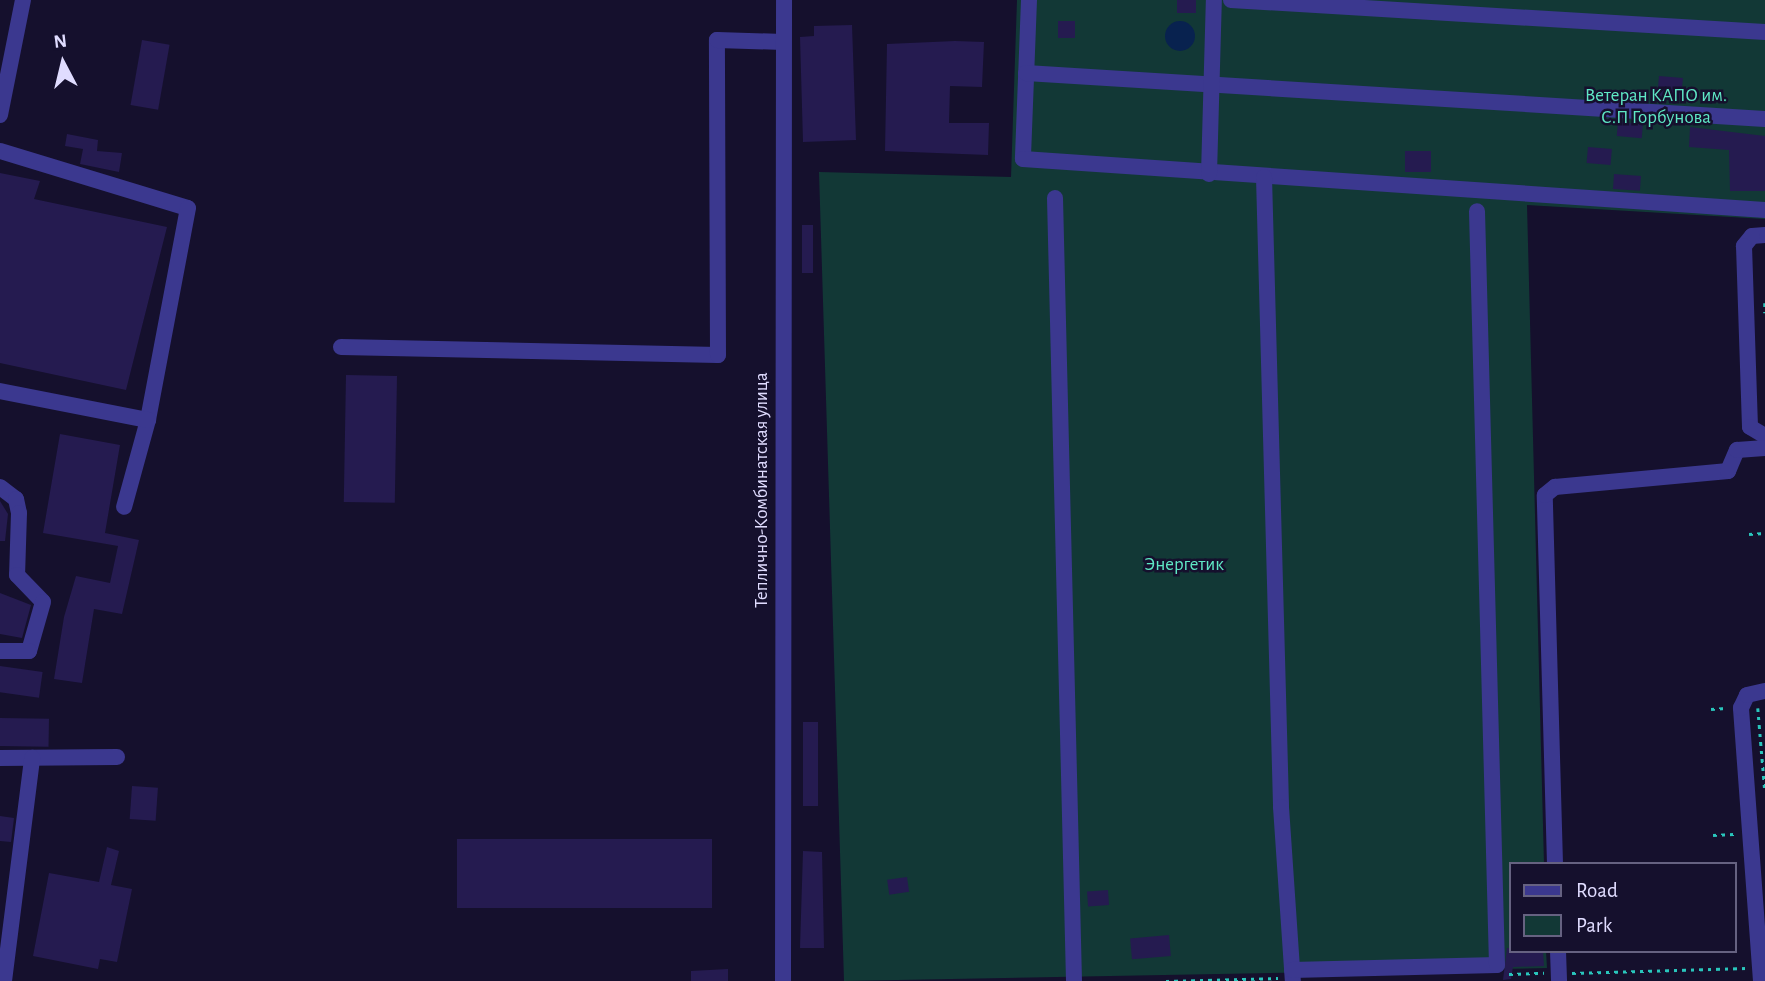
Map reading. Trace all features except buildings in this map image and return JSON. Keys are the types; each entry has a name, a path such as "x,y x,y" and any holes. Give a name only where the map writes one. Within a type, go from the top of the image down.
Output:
{"street":[{"path":"0,115 23,0"},
{"name":"Теплично-Комбинатская улица","path":"783,981 784,0"},
{"path":"1029,0 1023,159 1209,174 1765,210"},
{"path":"1209,174 1214,0"},
{"path":"1231,0 1765,32"},
{"path":"341,346 718,355 717,40 783,42"},
{"path":"1026,73 1765,119"},
{"path":"0,151 188,208 148,420 124,507"},
{"path":"1264,177 1281,807 1293,975 1497,965 1477,211"},
{"path":"1055,198 1074,981"},
{"path":"1765,235 1752,236 1744,246 1749,427 1765,436"},
{"path":"0,391 148,420"},
{"path":"1555,862 1545,495 1555,487 1728,471 1737,450 1765,448"},
{"path":"0,487 16,499 19,513 17,575 43,602 29,652 0,652"},
{"path":"1761,981 1764,944 1752,834 1758,808 1742,704 1753,692 1765,691"},
{"path":"0,758 117,757"},
{"path":"4,981 32,758"},
{"path":"1558,953 1559,981"}],"path":[{"path":"1765,303 1765,313"},
{"path":"1749,534 1765,533"},
{"path":"1765,705 1757,706 1765,792"},
{"path":"1713,835 1752,834"}],"green space":[{"name":"Энергетик","path":"1017,0 1765,0 1765,219 1527,205 1544,862 1510,862 1510,953 1546,953 1547,968 844,981 819,172 1011,177"}],"water":[{"path":"1180,21 1191,25 1195,36 1191,47 1180,51 1169,47 1165,36 1169,25"}],"park label":[{"name":"Ветеран КАПО им. С.П Горбунова","path":"1656,107"}]}
